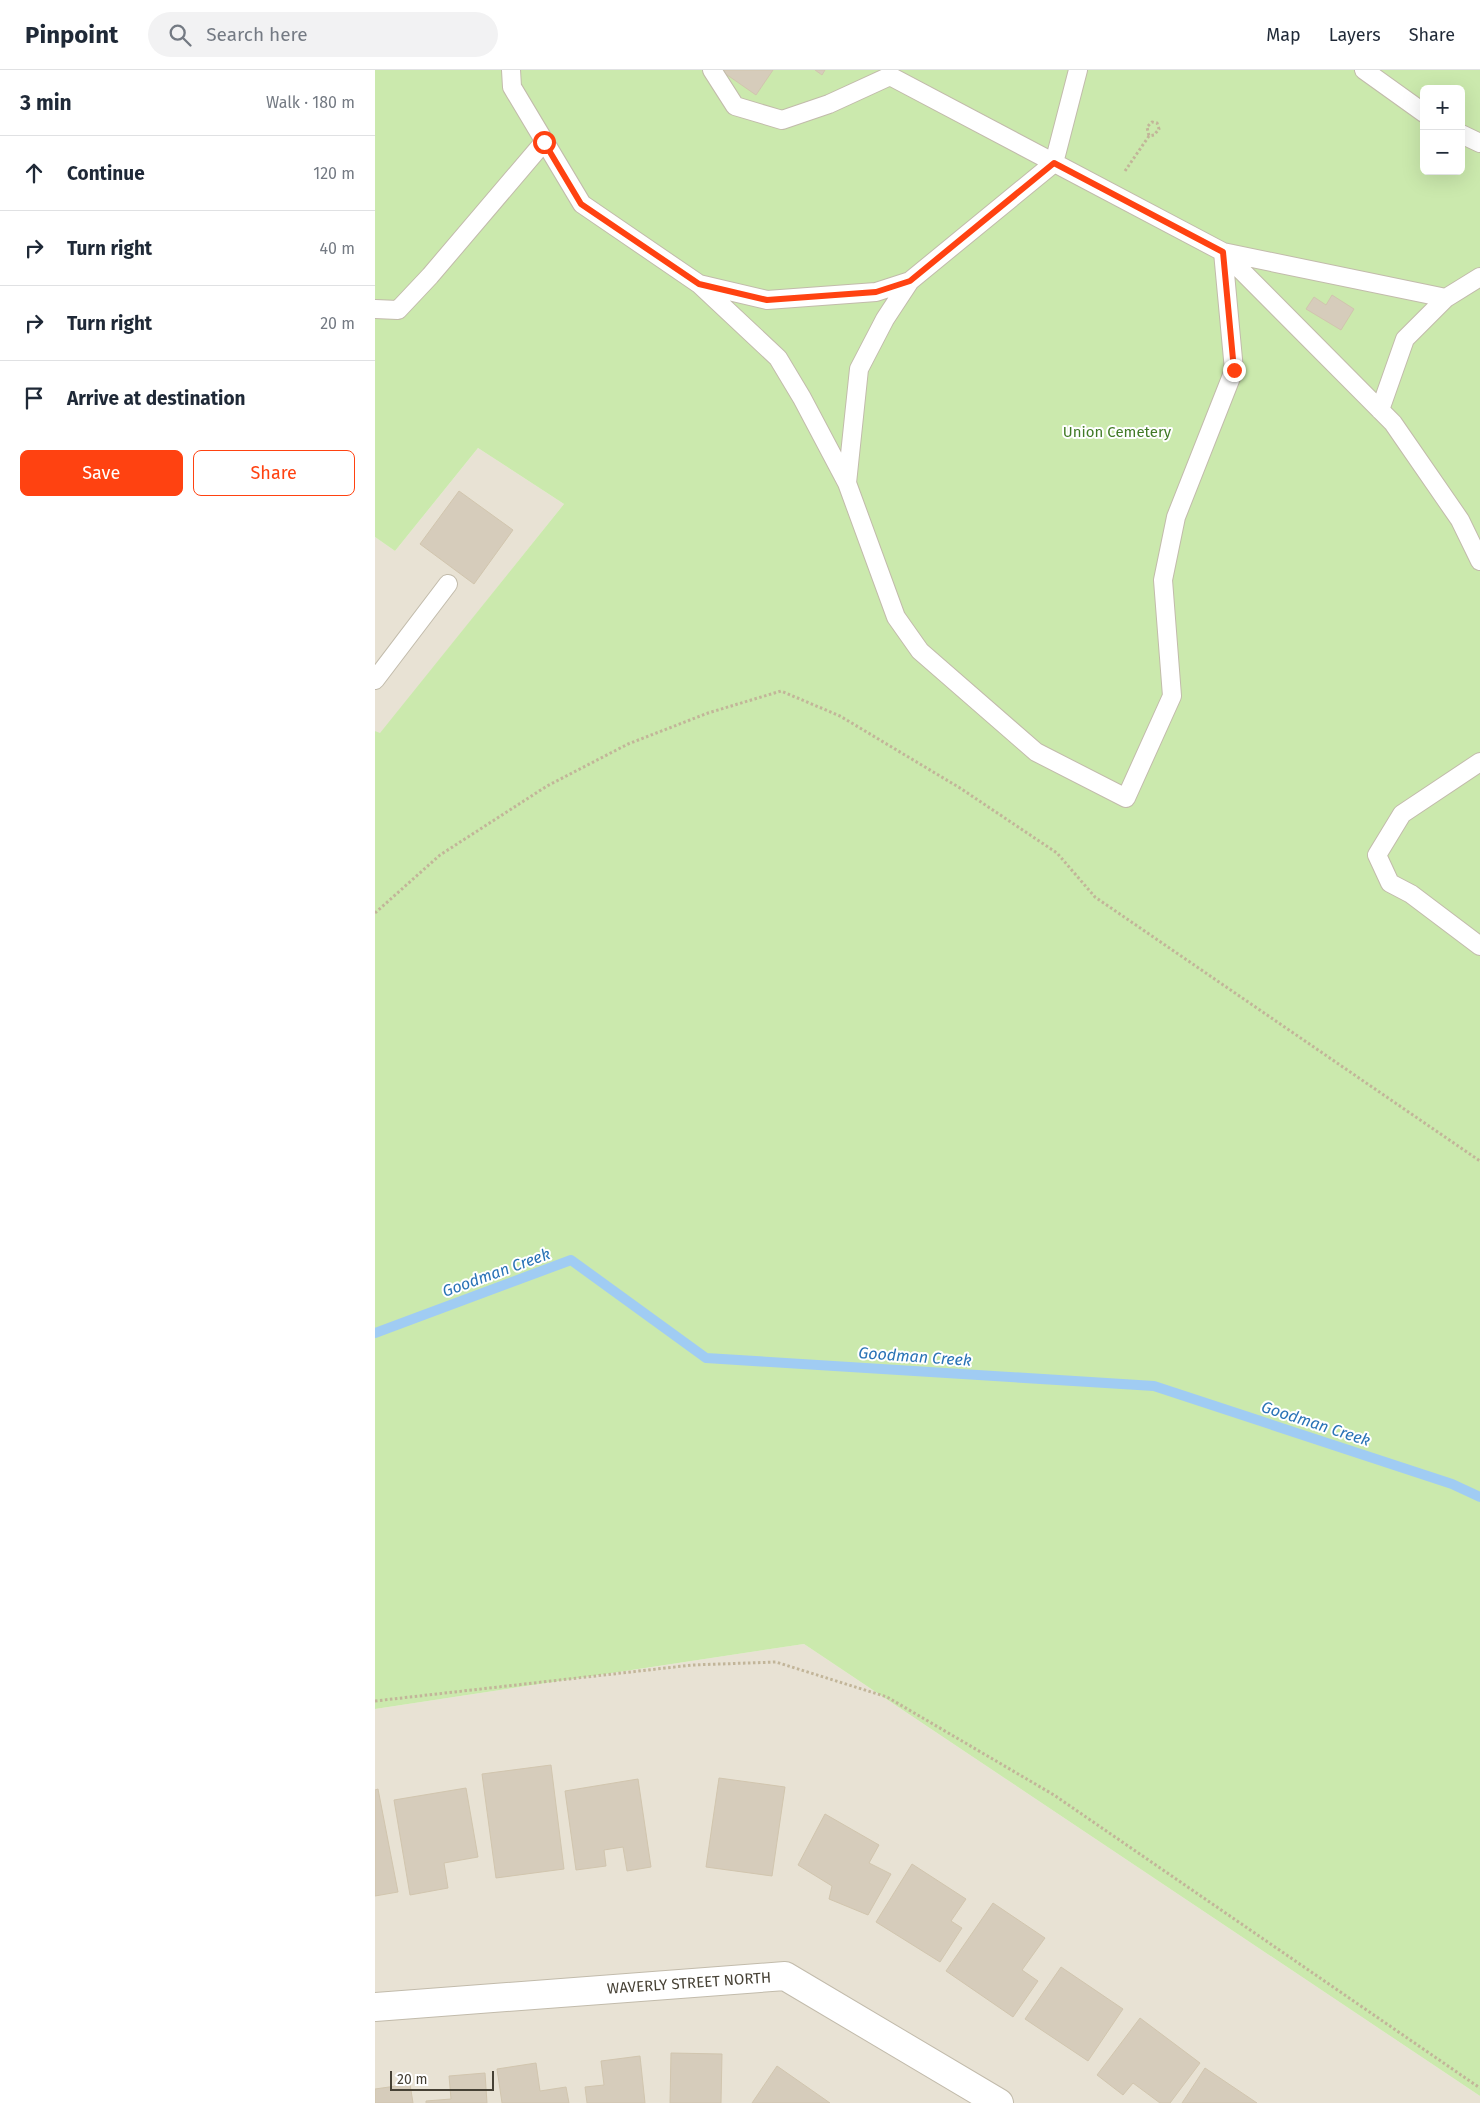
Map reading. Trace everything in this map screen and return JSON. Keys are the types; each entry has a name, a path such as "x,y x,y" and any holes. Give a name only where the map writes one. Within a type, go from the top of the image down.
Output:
{"street":[{"name":"WAVERLY STREET NORTH","path":"375,2007 785,1976 999,2103"}],"lane":[{"path":"511,70 512,87 581,204 699,284 779,358 803,398 847,483 896,617 920,651 1037,752 1126,798 1173,696 1163,580 1176,517 1234,370 1223,252"},
{"path":"713,70 735,106 782,120 829,104 891,73 1054,163 1223,252 1446,298"},
{"path":"847,483 859,369 885,319 910,281 1054,163 1078,70"},
{"path":"1364,70 1420,110"},
{"path":"1465,136 1480,143"},
{"path":"375,309 398,310 430,276 544,142"},
{"path":"1223,252 1393,423 1460,520 1480,561"},
{"path":"1380,410 1405,339 1446,298 1480,277"},
{"path":"699,284 767,300 876,292 910,281"},
{"path":"375,680 448,584"},
{"path":"1480,762 1402,814 1377,855 1390,883 1411,894 1480,946"}],"path":[{"path":"1110,192 1149,136 1159,130 1157,123 1152,122 1147,127 1149,136"},
{"path":"375,913 440,855 547,786 628,744 708,713 781,692 840,716 976,799 1057,853 1095,897 1480,1161"},
{"path":"375,1701 692,1665 777,1662 887,1697 1054,1795 1480,2088"}],"shaded area":[{"path":"478,448 564,504 380,734 375,731 375,537 395,551"},
{"path":"804,1644 1480,2096 1480,2103 375,2103 375,1709"}],"green space":[{"name":"Union Cemetery","path":"375,70 1480,70 1480,2096 804,1644 375,1709 375,731 380,733 564,504 478,448 395,551 375,537"}],"building":[{"path":"720,70 773,70 756,95"},
{"path":"815,70 825,70 822,75"},
{"path":"1332,295 1354,309 1341,330 1306,309 1314,297 1326,305"},
{"path":"459,491 513,530 474,584 420,544"},
{"path":"551,1765 564,1869 496,1878 482,1774"},
{"path":"719,1778 785,1787 772,1876 706,1867"},
{"path":"638,1779 651,1867 627,1871 623,1847 604,1850 606,1866 576,1870 565,1791"},
{"path":"466,1788 478,1857 444,1863 448,1888 410,1895 394,1800"},
{"path":"378,1789 398,1892 375,1896 375,1790"},
{"path":"825,1814 879,1845 869,1863 891,1874 868,1915 829,1899 832,1886 798,1865"},
{"path":"912,1864 966,1899 951,1921 962,1928 940,1962 876,1922"},
{"path":"993,1903 1045,1938 1022,1970 1038,1981 1013,2017 946,1971"},
{"path":"1061,1967 1123,2009 1088,2061 1025,2019"},
{"path":"1140,2018 1200,2063 1170,2103 1160,2103 1133,2083 1123,2095 1097,2075"},
{"path":"671,2053 722,2054 721,2103 670,2103"},
{"path":"640,2056 645,2103 587,2103 585,2087 604,2085 601,2061"},
{"path":"536,2063 540,2091 566,2087 569,2103 502,2103 497,2069"},
{"path":"777,2066 830,2103 752,2103"},
{"path":"1205,2068 1257,2103 1182,2103"},
{"path":"485,2073 487,2103 426,2103 426,2101 451,2099 449,2076"},
{"path":"410,2084 413,2103 375,2103 375,2089"}],"waterway":[{"name":"Goodman Creek","path":"375,1333 571,1260 706,1358 1154,1386 1452,1484 1480,1497"}],"route":[{"path":"544,142 581,204 699,284 767,300 876,292 910,281 1054,163 1223,252 1234,370"}]}
